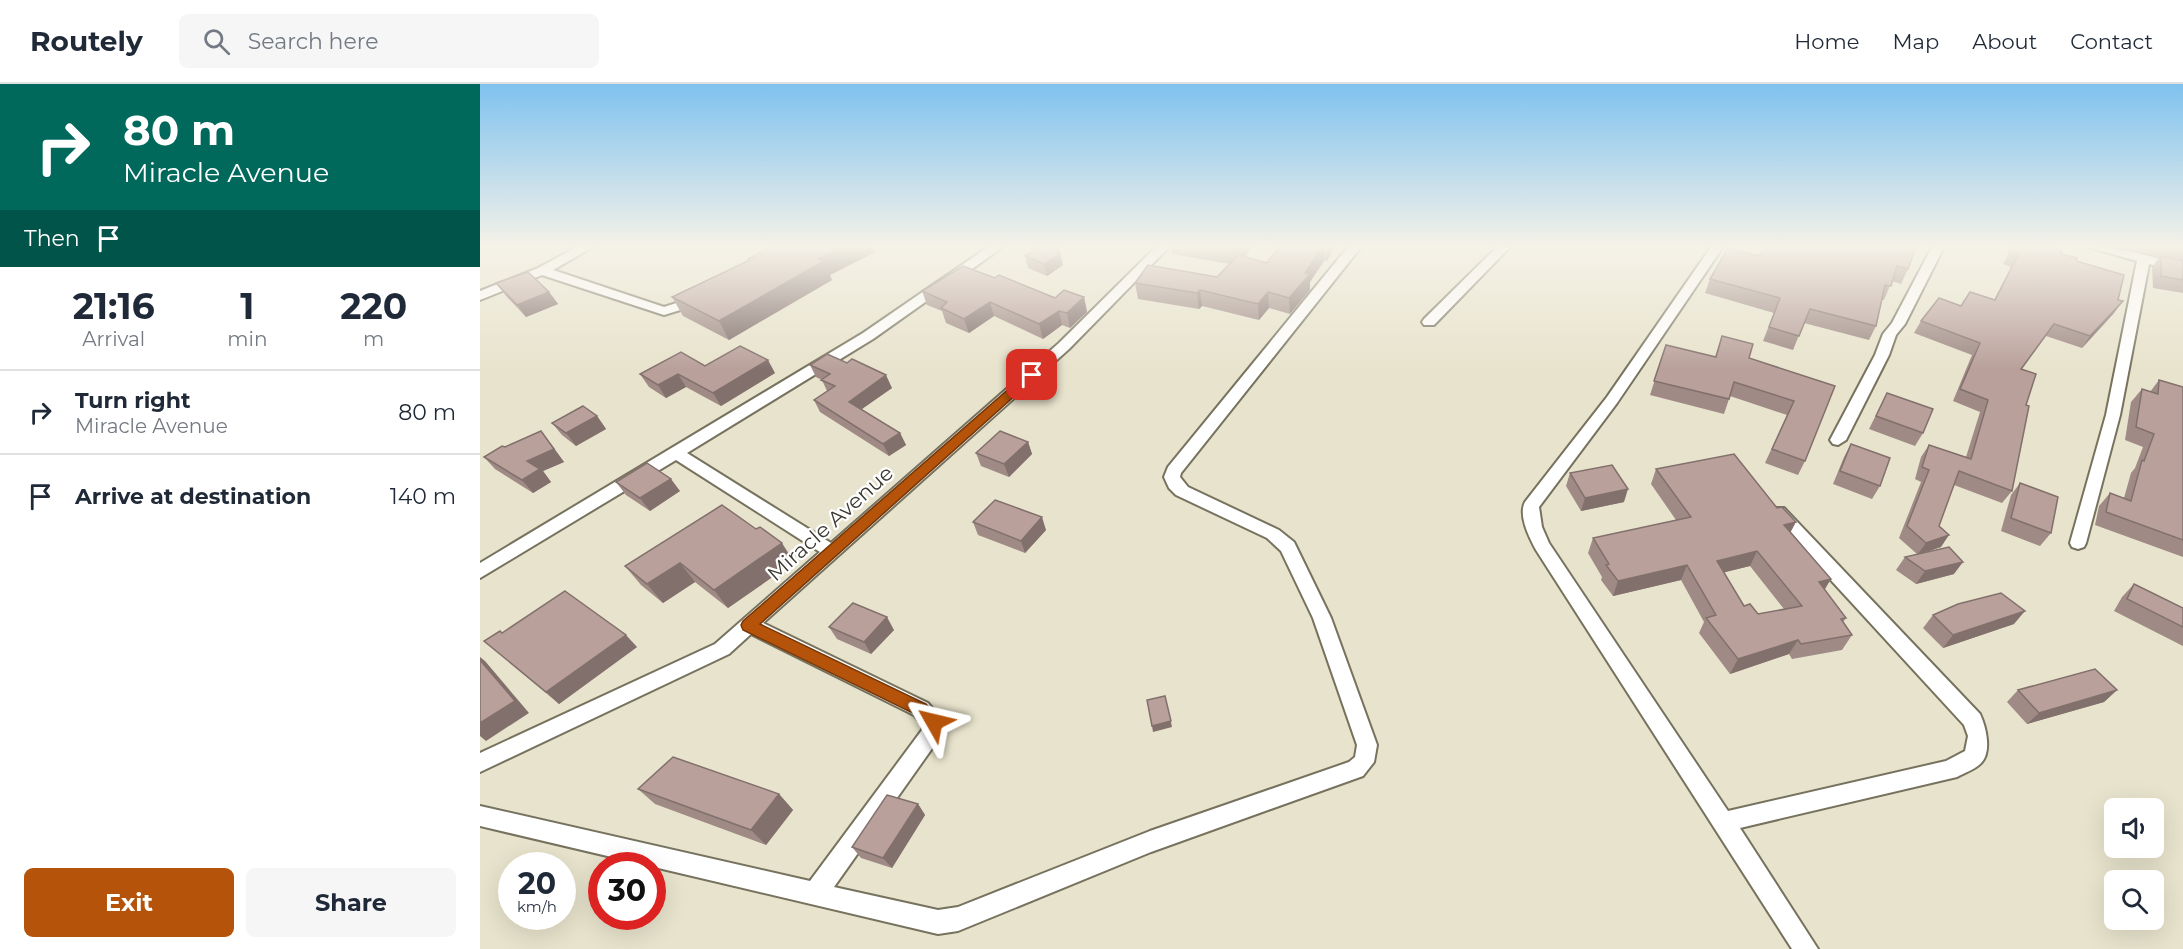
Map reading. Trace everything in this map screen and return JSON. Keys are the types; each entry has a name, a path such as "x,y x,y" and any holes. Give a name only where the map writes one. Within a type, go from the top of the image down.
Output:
{"street":[{"path":"480,296 501,287"},
{"path":"592,287 664,311 677,309 707,296"},
{"path":"480,571 868,336 939,287"},
{"name":"Miracle Avenue","path":"480,763 713,654 749,625 1064,346 1123,287"},
{"path":"480,816 938,922 958,919 1150,842 1356,769 1364,762 1367,745 1322,618 1288,547 1273,534 1182,491 1173,484 1171,478 1211,424 1323,287"},
{"path":"1429,322 1464,287"},
{"path":"1690,287 1612,400 1531,506 1534,527 1542,545 1806,949"},
{"path":"1838,440 1882,355 1890,334 1898,324 1917,287"},
{"path":"2078,543 2113,415 2138,287"},
{"path":"675,452 831,551"},
{"path":"1723,822 1950,770 1974,757 1978,736 1972,720 1764,497"},
{"path":"749,625 921,709 934,722 931,734 815,894"}],"building":[{"path":"500,287 544,287 549,292 517,305"},
{"path":"692,287 778,287 719,321 672,297"},
{"path":"928,287 1029,287 1055,298 1064,290 1084,297 1067,313 1059,311 1039,324 990,302 964,319 941,308 947,302 922,291"},
{"path":"1162,287 1298,287 1289,298 1268,292 1258,304 1200,290 1197,293"},
{"path":"1741,287 1884,287 1876,326 1810,309 1799,336 1769,327 1780,298"},
{"path":"2001,287 2121,287 2118,300 2123,301 2090,336 2054,324 2021,369 2036,374 2026,405 2029,406 2012,491 1959,471 1939,526 1949,535 1926,543 1907,526 1929,470 1922,467 1929,445 1971,459 1988,400 1960,389 1980,343 1921,321 1939,298 1961,306 1970,292 1995,300"},
{"path":"1722,336 1753,344 1749,358 1835,386 1805,461 1772,449 1794,401 1734,382 1729,399 1654,381 1666,345 1716,357"},
{"path":"740,346 768,360 713,393 678,374 658,385 640,374 681,352 705,366"},
{"path":"827,354 847,363 852,359 886,375 849,402 900,433 883,444 814,400 835,386 821,380 830,374 810,365"},
{"path":"2159,380 2183,387 2183,540 2106,512 2110,493 2131,501 2142,460 2144,461 2154,434 2136,427 2142,389 2158,394"},
{"path":"1887,393 1933,409 1923,433 1876,416"},
{"path":"583,406 597,416 566,433 552,423"},
{"path":"541,431 554,449 527,461 540,469 522,480 484,457 502,446 505,447"},
{"path":"1000,431 1028,442 1004,464 976,453"},
{"path":"1851,444 1890,458 1880,486 1840,471"},
{"path":"1734,454 1777,508 1782,507 1796,522 1784,525 1831,579 1819,582 1846,618 1841,619 1852,635 1801,644 1798,640 1738,659 1706,618 1716,615 1687,565 1618,581 1606,565 1609,564 1593,538 1691,517 1656,469","holes":["1757,551 1802,606 1758,614 1750,604 1744,606 1717,561"]},
{"path":"647,463 671,479 640,498 616,482"},
{"path":"1612,465 1628,489 1585,498 1570,473"},
{"path":"2020,483 2058,497 2051,533 2011,518"},
{"path":"995,500 1042,517 1021,541 973,522"},
{"path":"722,505 756,529 760,527 782,543 714,590 680,563 647,584 625,566"},
{"path":"1949,547 1963,562 1925,571 1905,557"},
{"path":"2134,584 2183,608 2183,627 2127,599"},
{"path":"565,591 626,635 546,692 484,641 500,631 502,633"},
{"path":"2001,593 2025,611 1953,635 1933,615 1958,604"},
{"path":"853,603 887,617 864,642 829,627"},
{"path":"480,660 515,701 480,723"},
{"path":"2095,669 2117,690 2039,713 2018,690"},
{"path":"1165,696 1171,721 1152,726 1147,700"},
{"path":"673,757 779,794 751,830 638,789"},
{"path":"887,795 918,804 883,858 852,847"}],"route":[{"path":"934,722 921,709 749,625 1032,375"}]}
